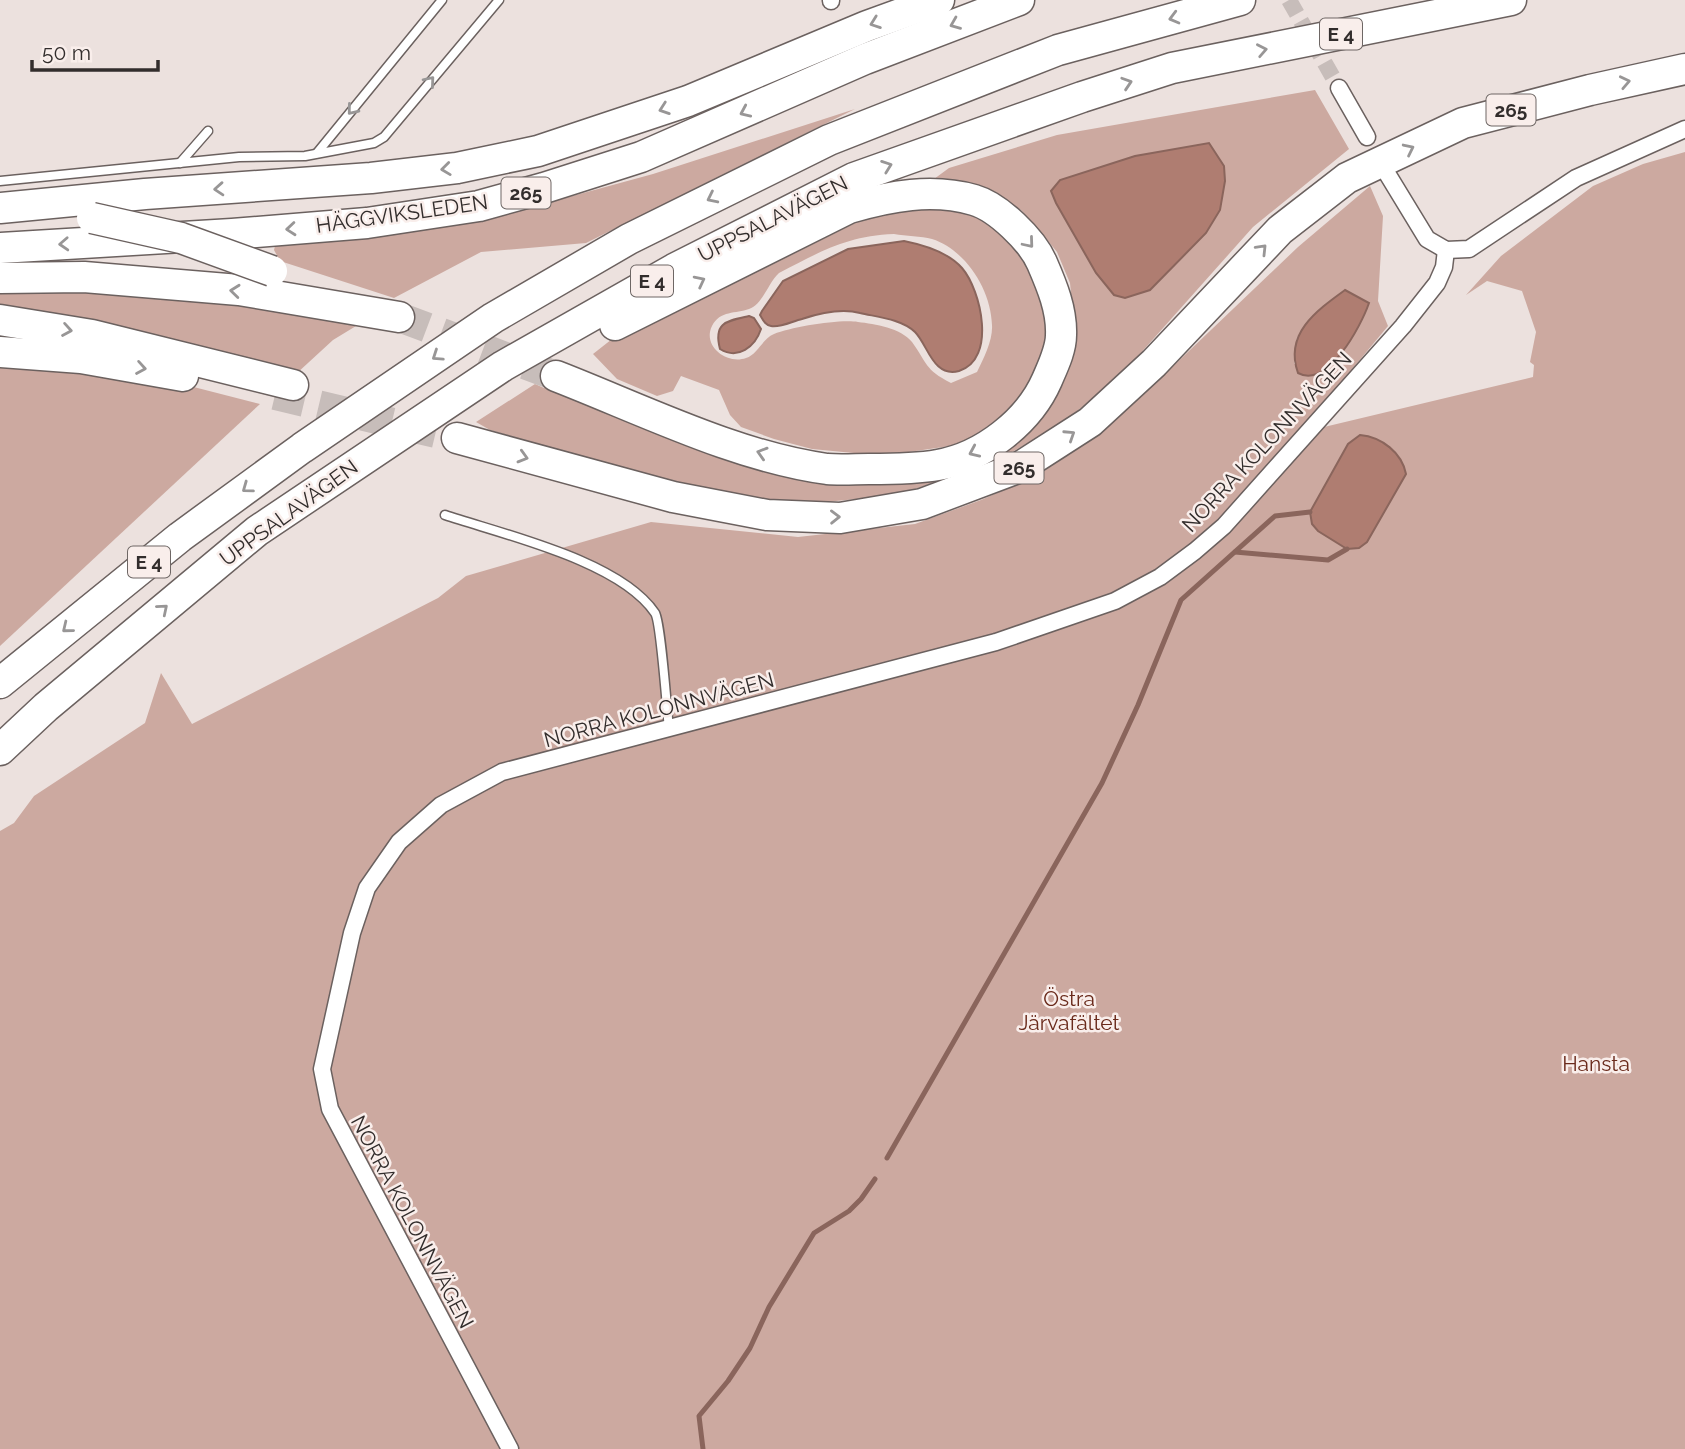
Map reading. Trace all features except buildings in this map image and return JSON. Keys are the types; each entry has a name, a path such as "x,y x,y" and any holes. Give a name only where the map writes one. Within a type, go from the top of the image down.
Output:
{"highway":[{"path":"0,209 145,194 371,178 457,167 538,151 688,101 867,26 939,0"},
{"name":"HÄGGVIKSLEDEN","path":"0,248 368,223 479,206 641,157 865,59 1019,0"},
{"name":"UPPSALAVÄGEN","path":"0,683 180,537 302,448 493,318 629,239 828,141 1058,50 1240,0"},
{"name":"UPPSALAVÄGEN","path":"0,750 46,707 257,531 503,366 674,269 854,178 1171,68 1511,0"},
{"name":"265","path":"457,438 673,496 767,515 840,518 922,504 1020,467 1090,422 1154,363 1280,229 1347,178 1463,122 1685,69"},
{"path":"257,531 592,337 849,208 890,196 943,194 977,200 1012,223 1038,253 1056,294 1061,335 1055,364 1040,397 1012,428 979,451 940,465 904,469 828,469 778,458 722,441 556,376"},
{"path":"0,209 92,218 181,238 399,317 239,290 84,277 0,278"},
{"path":"0,320 92,335 284,390 81,358 0,352"}],"street":[{"path":"1339,88 1367,137"},
{"path":"1388,175 1427,239 1446,250 1469,248 1576,178 1685,128"},
{"name":"NORRA KOLONNVÄGEN","path":"510,1449 330,1109 322,1069 352,933 368,888 398,842 441,805 502,772 996,642 1115,601 1160,577 1224,526 1403,326 1437,283 1444,267 1446,250"}],"lane":[{"path":"317,153 442,0"},
{"path":"0,181 239,157 317,153 364,146 384,137 499,0"},
{"path":"180,163 208,131"},
{"path":"446,515 581,560 624,581 657,615 669,729"}],"green space":[{"path":"1315,90 1349,149 1253,227 1139,355 1099,394 1055,428 1003,457 918,488 889,496 825,502 762,499 674,483 490,430 476,422 535,384 544,388 547,386 758,463 972,463 1075,332 1070,283 1057,252 1021,210 981,189 934,179 949,168 1057,135","holes":["1208,143 1224,166 1220,210 1206,233 1151,290 1125,298 1114,295 1096,273 1051,191 1060,180 1135,156"]},
{"path":"855,109 586,243 481,252 394,298 280,261 274,250 276,242 283,237 532,207 653,174"},
{"name":"Östra Järvafältet","path":"1685,152 1685,1449 0,1449 0,831 14,823 34,796 145,723 161,673 192,724 438,598 466,576 651,522 798,537 915,524 981,500 1040,474 1095,436 1146,392 1298,247 1370,186 1383,216 1378,301 1388,326 1299,433 1533,377 1534,365 1530,362 1536,332 1522,291 1487,281 1466,295 1501,256 1593,186 1643,164","holes":["1368,303 1363,318 1337,358 1294,364 1297,337"]},
{"path":"909,205 955,207 1006,229 1047,301 1049,342 1026,395 986,432 950,446 902,453 864,454 812,449 741,427 730,415 719,390 681,376 673,391 657,396 617,379 593,354 621,332 858,215","holes":["894,234 928,238 944,244 966,262 982,285 991,312 992,331 988,349 977,372 951,383 931,370 912,342 901,333 850,321 782,331 770,336 746,358 731,359 713,347 710,333 715,321 724,315 754,306 779,273 847,242"]},
{"path":"0,288 193,293 356,326 333,340 296,374 0,306"},
{"path":"0,360 182,384 260,404 0,646"}],"shaded area":[{"path":"1209,143 1224,166 1225,181 1220,210 1206,233 1150,290 1125,298 1114,295 1096,273 1051,191 1060,180 1135,156"},
{"path":"904,241 943,253 956,262 969,278 975,292 982,323 982,339 971,364 959,371 943,370 932,359 915,332 889,319 838,311 775,326 766,323 760,315 783,281 848,249"},
{"path":"1345,290 1369,303 1359,326 1332,364 1309,376 1298,373 1295,347 1299,335 1323,306"},
{"path":"749,316 754,318 761,329 755,341 739,352 720,349 720,328 728,322"},
{"path":"1360,435 1376,439 1390,447 1400,459 1406,474 1367,542 1359,548 1347,549 1318,531 1312,524 1310,512 1348,444"}],"waterway":[{"path":"887,1158 1102,783 1138,705 1181,600 1275,516 1310,512"},
{"path":"1235,552 1328,560 1347,549"},
{"path":"703,1449 699,1416 728,1381 750,1348 769,1307 814,1233 849,1211 875,1179"}],"tunnel":[{"path":"1289,0 1339,88"},
{"path":"399,317 556,376"},
{"path":"275,395 457,438"}],"park label":[{"name":"Hansta","path":"1596,1064"}]}
